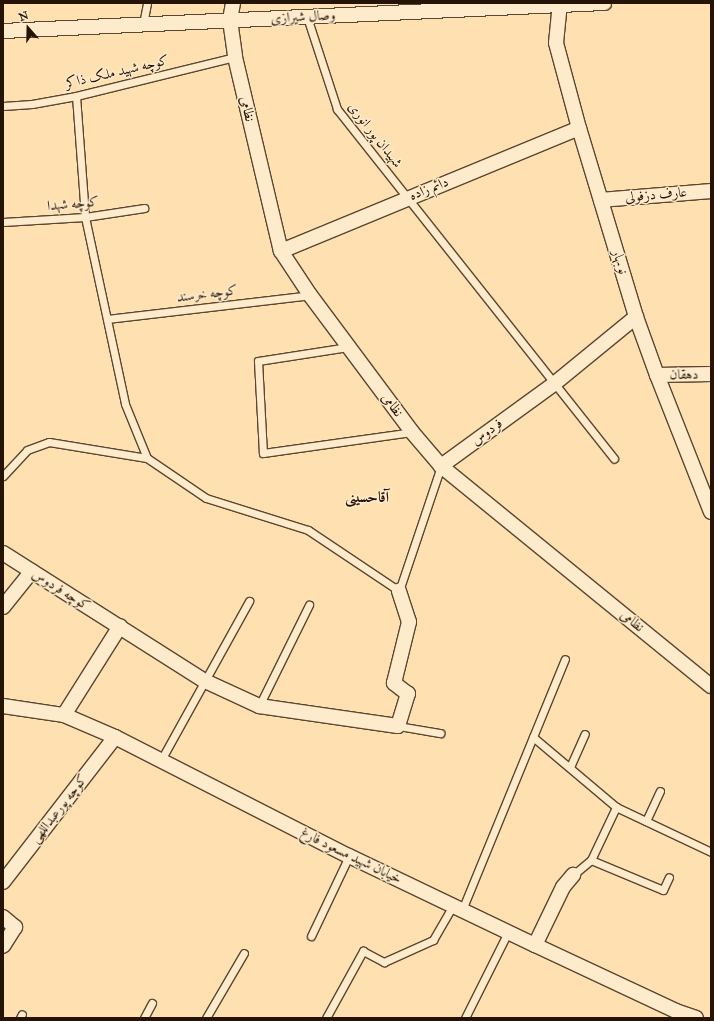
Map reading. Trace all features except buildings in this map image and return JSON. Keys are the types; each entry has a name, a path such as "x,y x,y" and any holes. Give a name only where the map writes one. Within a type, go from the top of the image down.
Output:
{"street":[{"name":"نظامی","path":"233,3 230,20 235,56 281,251 310,295 412,432 441,466 711,686"},
{"name":"وصال شیرازی","path":"3,31 604,3"},
{"name":"نوبهار","path":"560,4 556,43 579,128 636,317 657,375 711,512"},
{"name":"دائم زاده","path":"281,251 408,197 579,128"},
{"name":"عارف دزفولی","path":"601,200 711,191"},
{"name":"فردوس","path":"441,466 554,384 636,317"},
{"name":"دهقان","path":"657,375 711,374"},
{"name":"کوچه فردوس","path":"3,553 206,681 259,706 398,726"},
{"path":"3,607 32,571"},
{"path":"398,726 408,694 394,684 409,622 399,591"},
{"path":"64,715 120,626"},
{"name":"خیابان شهید مسعود فارغ","path":"3,706 64,715 115,737 349,856 535,945 696,1018"},
{"name":"کوچه پورعبداللهی","path":"3,882 115,737"},
{"path":"535,945 563,887 573,876"},
{"path":"3,917 15,927 3,946"}],"lane":[{"path":"143,24 147,3"},
{"name":"شهیدان پور انوری","path":"307,17 337,109 408,197"},
{"name":"کوچه شهید ملک ذاکر","path":"3,106 32,104 76,96 235,56"},
{"path":"76,96 85,216 125,404 147,458"},
{"path":"408,197 554,384 614,458"},
{"name":"کوچه شهدا","path":"3,222 85,216 144,208"},
{"name":"کوچه خرسند","path":"107,319 310,295"},
{"path":"348,347 258,361 263,453 412,432"},
{"path":"3,476 27,450 49,442 147,458 206,498 308,530 399,591 441,466"},
{"path":"161,760 249,601"},
{"path":"259,706 309,605"},
{"path":"326,1018 363,951 384,962 434,940 457,908 533,737 565,659"},
{"path":"398,726 440,733"},
{"path":"570,767 585,734"},
{"path":"533,737 616,806 711,852"},
{"path":"646,821 660,792"},
{"path":"573,876 591,860 616,806"},
{"path":"311,936 349,856"},
{"path":"591,860 663,890 669,877"},
{"path":"465,1018 508,932"},
{"path":"206,1018 244,953"},
{"path":"144,1018 152,1003"}],"district":[{"name":"آقاحسینی","path":"367,498"}]}
